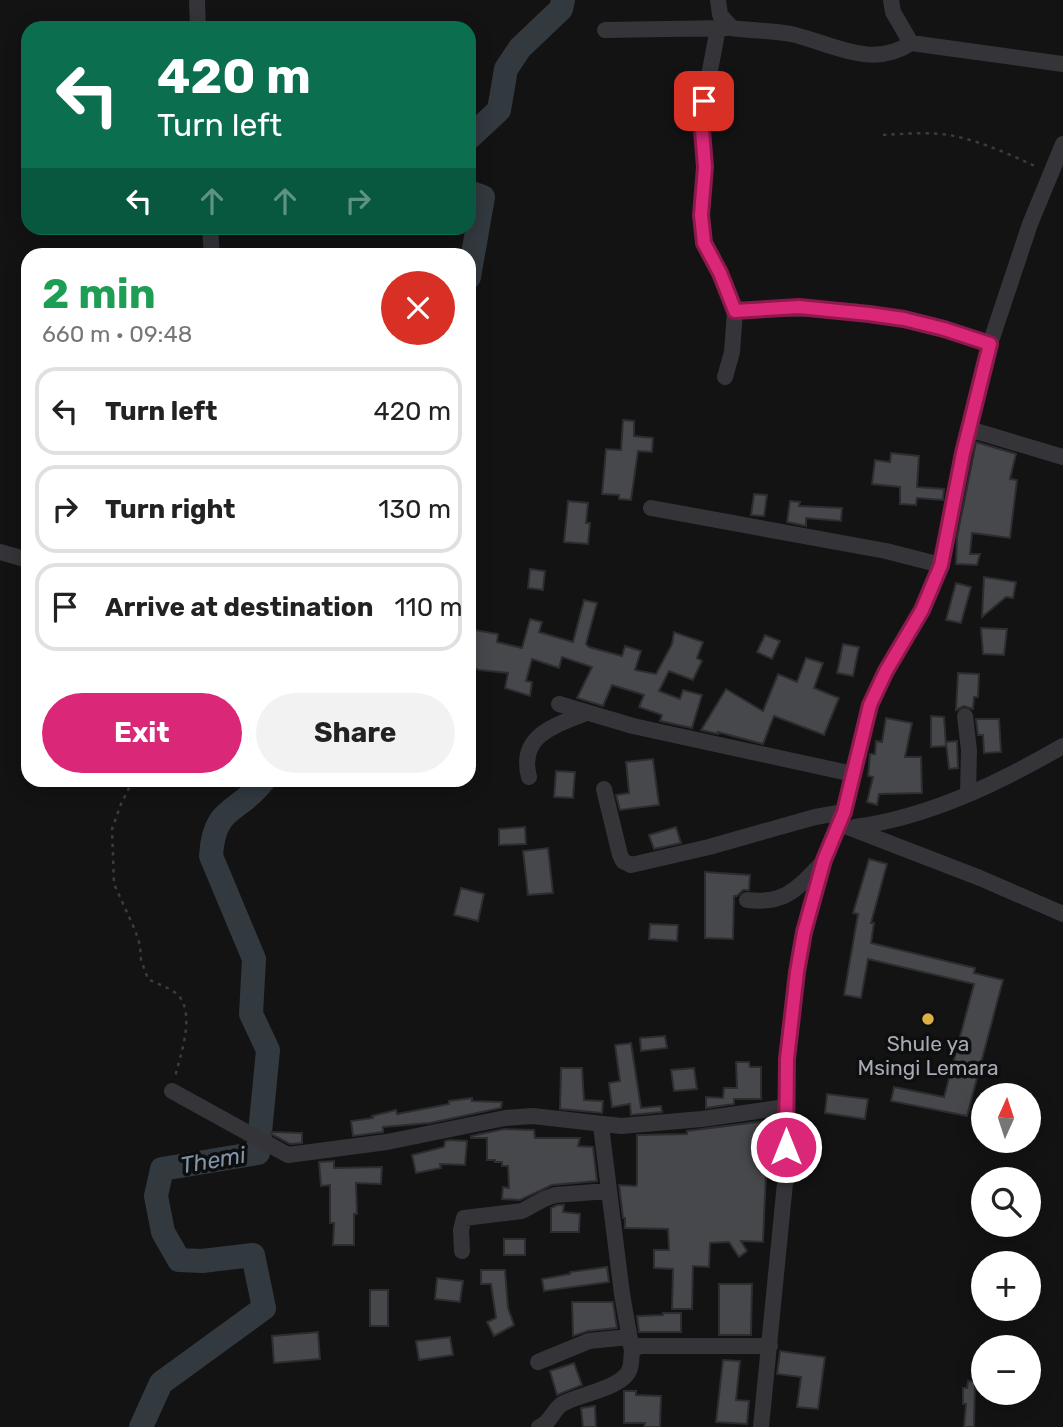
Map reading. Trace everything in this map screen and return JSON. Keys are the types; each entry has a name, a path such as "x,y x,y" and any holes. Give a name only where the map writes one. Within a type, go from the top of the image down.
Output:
{"street":[{"path":"197,0 198,21"},
{"path":"718,0 725,28 701,118 705,167 701,215 704,243 720,273 735,311 732,352 724,377"},
{"path":"891,0 897,20 911,43"},
{"path":"605,30 725,28 789,34 835,49 875,55 898,52 911,43 1063,64"},
{"path":"761,1427 785,1183 787,1059 804,932 824,860 845,821 864,725 876,689 922,610 941,565 969,429 990,344 1030,223 1063,144"},
{"path":"735,311 799,307 869,314 931,326 990,344"},
{"path":"969,429 1063,457"},
{"path":"651,508 886,551 941,565"},
{"path":"0,552 21,558"},
{"path":"559,704 666,734 853,774"},
{"path":"529,777 526,764 529,747 552,727 586,713"},
{"path":"965,716 969,750 968,793"},
{"path":"604,789 620,855 623,861 631,865 709,847 815,817 887,823 968,793 1027,767 1063,746"},
{"path":"845,821 1063,914"},
{"path":"747,900 766,902 779,899 796,890 824,860"},
{"path":"172,1091 288,1155 387,1142 505,1118 544,1117 601,1126 642,1125 786,1107"},
{"path":"546,1425 559,1406 617,1382 627,1375 631,1367 601,1126"},
{"path":"462,1251 461,1230 464,1217 522,1210 555,1195 609,1191"},
{"path":"538,1362 589,1341 639,1346 770,1346"}],"path":[{"path":"883,135 908,133 954,136 1000,150 1050,172"},
{"path":"130,787 112,830 114,884 135,930 148,979 177,994 182,1001 186,1038 172,1091"}],"building":[{"path":"623,420 634,421 634,436 653,438 652,452 638,451 631,500 619,499 619,495 602,494 606,449 621,450"},
{"path":"976,442 1016,454 1010,479 1017,480 1010,538 972,533 970,554 980,554 977,565 956,564 957,537"},
{"path":"891,453 919,456 917,487 944,489 943,500 917,498 916,505 900,504 900,487 872,484 875,460 890,462"},
{"path":"754,494 767,495 764,516 751,515"},
{"path":"568,501 588,503 588,544 564,542"},
{"path":"790,501 800,502 799,506 842,508 841,521 806,518 806,526 787,522"},
{"path":"530,569 545,571 543,590 528,588"},
{"path":"984,577 1016,582 1013,598 1006,597 982,617"},
{"path":"956,583 971,587 961,623 946,620"},
{"path":"584,600 597,603 586,644 622,656 625,646 641,651 635,670 656,674 672,644 674,632 703,642 697,658 702,661 693,680 669,671 659,691 680,699 683,690 702,695 692,728 660,721 662,715 639,707 644,695 612,685 603,706 577,698 592,667 562,657 559,668 532,659 526,681 532,682 530,696 505,688 508,673 476,669 476,630 498,634 497,642 522,648 530,619 542,622 539,632 573,642"},
{"path":"981,628 1007,629 1004,655 983,654"},
{"path":"765,635 780,641 772,659 757,652"},
{"path":"843,644 859,647 853,676 837,673"},
{"path":"806,658 823,663 814,688 839,698 824,735 774,716 763,744 701,730 726,689 763,711 778,674 797,682"},
{"path":"958,673 979,674 978,697 974,697 973,709 964,706 956,710"},
{"path":"931,716 944,717 946,746 931,747"},
{"path":"886,718 912,723 905,757 921,757 922,793 879,794 877,805 867,802 873,777 868,776 870,754 875,754 876,741 882,742"},
{"path":"976,719 999,719 1001,752 984,753 983,735 978,735"},
{"path":"957,741 958,768 949,769 946,742"},
{"path":"653,759 659,805 620,810 616,795 629,793 626,762"},
{"path":"556,771 575,772 573,798 554,797"},
{"path":"525,827 526,844 499,845 499,829"},
{"path":"676,827 681,843 654,849 649,835"},
{"path":"548,848 553,893 528,895 523,851"},
{"path":"869,859 887,864 871,923 874,923 871,943 975,968 974,973 1003,980 976,1083 971,1083 971,1101 967,1116 891,1101 894,1087 944,1097 974,984 868,959 861,998 844,995 858,914 853,913"},
{"path":"705,872 750,875 749,890 743,890 734,896 733,939 705,938"},
{"path":"461,888 484,894 478,921 454,915"},
{"path":"650,924 678,925 677,941 649,939"},
{"path":"665,1036 667,1048 641,1051 640,1038"},
{"path":"631,1043 641,1108 661,1106 662,1112 631,1115 630,1104 612,1107 609,1083 620,1081 615,1045"},
{"path":"736,1062 749,1062 750,1067 761,1067 761,1099 734,1099 734,1104 706,1108 706,1097 723,1098 724,1088 737,1088"},
{"path":"561,1068 582,1068 584,1100 603,1101 602,1113 560,1109"},
{"path":"694,1068 697,1089 674,1091 671,1070"},
{"path":"827,1094 868,1099 865,1119 825,1113"},
{"path":"472,1098 472,1101 502,1102 501,1108 430,1123 383,1127 383,1132 353,1136 351,1121 373,1118 372,1116 396,1110 397,1114"},
{"path":"765,1121 767,1150 763,1242 741,1241 747,1251 739,1257 729,1242 710,1243 709,1267 693,1266 692,1309 672,1309 673,1269 654,1268 654,1250 669,1250 668,1229 625,1228 619,1185 637,1184 637,1135 687,1134 687,1131"},
{"path":"504,1129 534,1130 535,1138 580,1138 578,1146 593,1147 597,1181 552,1185 520,1200 502,1199 503,1187 509,1188 508,1166 502,1166 502,1162 495,1160 487,1160 487,1138 471,1136"},
{"path":"271,1132 302,1133 302,1143 290,1144"},
{"path":"445,1141 467,1141 465,1165 440,1164 441,1168 416,1173 412,1155 444,1147"},
{"path":"334,1161 334,1168 382,1167 381,1184 356,1183 354,1245 333,1245 330,1185 321,1186 319,1162"},
{"path":"564,1205 563,1212 580,1214 579,1232 551,1232 551,1208"},
{"path":"504,1239 525,1239 525,1255 504,1255"},
{"path":"607,1267 609,1282 544,1291 542,1279"},
{"path":"481,1270 505,1270 508,1308 514,1325 494,1336 487,1322 496,1318 491,1284 481,1284"},
{"path":"437,1278 463,1281 460,1302 435,1299"},
{"path":"719,1284 752,1284 751,1335 719,1335"},
{"path":"370,1290 388,1290 388,1326 370,1326"},
{"path":"572,1302 613,1302 617,1328 588,1331 573,1336"},
{"path":"681,1313 681,1332 639,1332 637,1316"},
{"path":"318,1332 320,1359 274,1363 272,1336"},
{"path":"450,1337 453,1355 419,1360 416,1341"},
{"path":"780,1351 825,1357 818,1409 797,1407 801,1377 777,1374"},
{"path":"723,1360 740,1361 736,1400 749,1401 747,1424 716,1422"},
{"path":"574,1363 582,1385 557,1395 550,1371"},
{"path":"968,1381 971,1381 974,1427 964,1427 966,1404 963,1404 963,1388 967,1388"},
{"path":"624,1391 636,1391 636,1395 661,1396 660,1427 644,1427 645,1423 624,1423"},
{"path":"595,1406 596,1427 583,1427 581,1408"}],"waterway":[{"name":"Themi","path":"476,131 499,110 506,69 520,48 561,9 563,0"},
{"name":"Themi","path":"474,248 483,197 476,194"},
{"name":"Themi","path":"141,1427 161,1383 264,1308 253,1255 202,1261 179,1260 163,1232 156,1196 162,1169 258,1153 268,1050 251,1014 254,959 211,856 213,839 222,818 258,787"}],"place":[{"name":"Shule ya Msingi Lemara","path":"928,1019"}],"route":[{"path":"704,101 701,118 705,167 701,215 704,243 720,273 735,311 799,307 869,314 904,319 990,344 958,473 941,565 922,610 876,689 864,725 844,812 814,892 797,972 787,1059 786,1147"}]}
